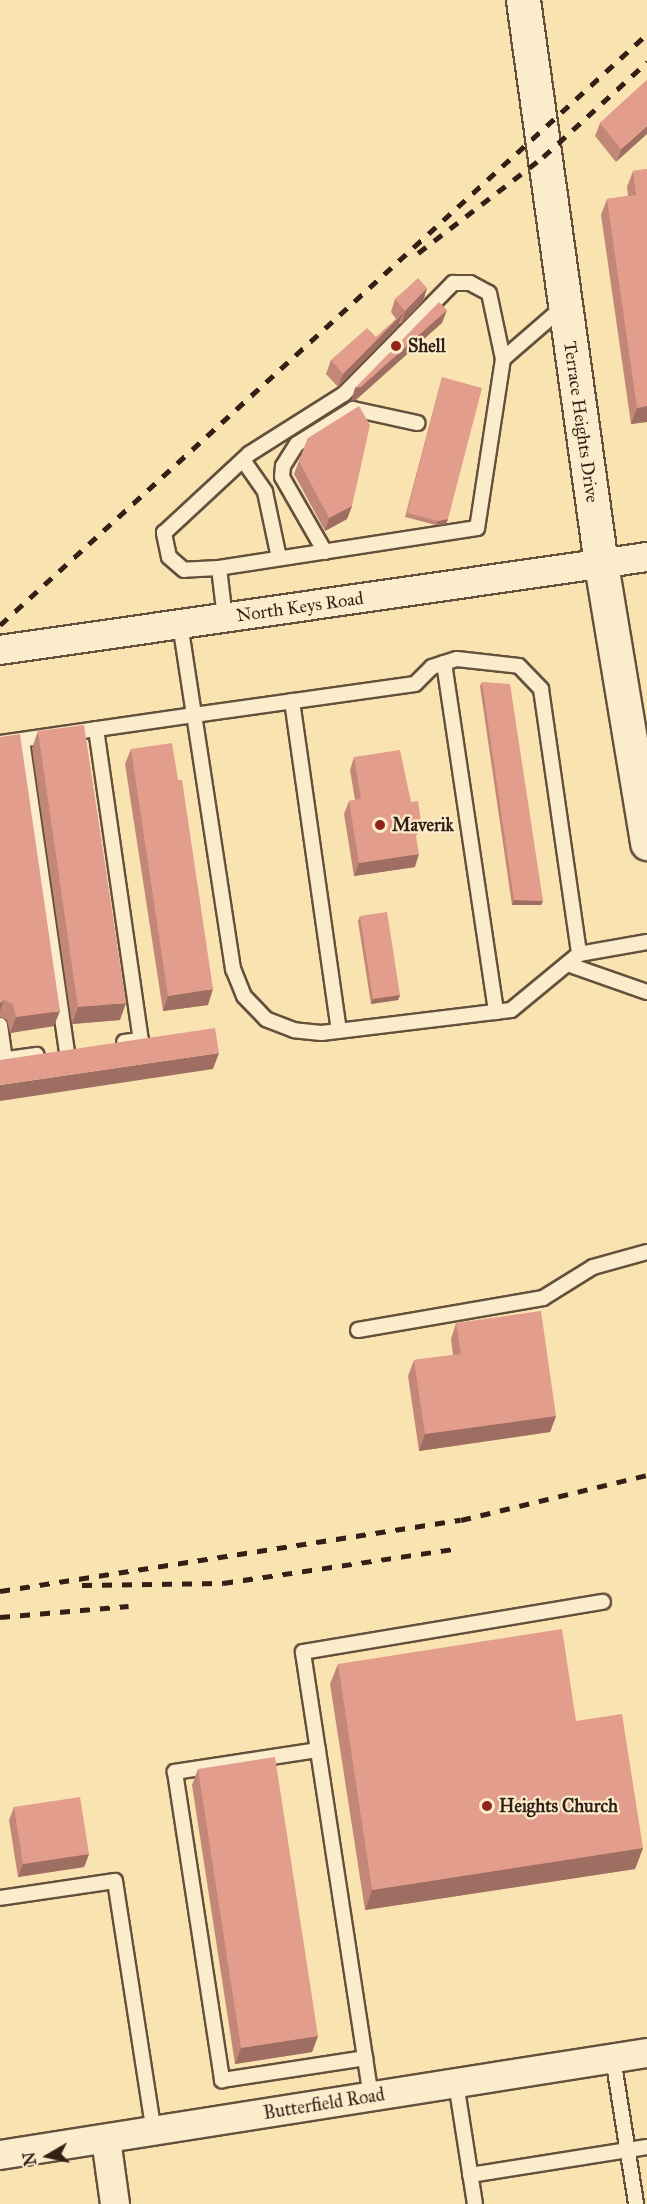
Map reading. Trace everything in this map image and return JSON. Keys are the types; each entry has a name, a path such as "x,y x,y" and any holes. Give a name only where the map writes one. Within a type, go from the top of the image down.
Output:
{"main road":[{"name":"Terrace Heights Drive","path":"523,0 601,564 647,843"}],"street":[{"name":"North Keys Road","path":"0,650 647,557"},
{"name":"Butterfield Road","path":"0,2155 647,2053"},
{"path":"106,2139 115,2204"}],"lane":[{"path":"453,284 470,284 489,293 503,359 477,528 219,568 184,570 164,548 164,533 243,460 344,394 453,284"},
{"path":"503,359 564,305"},
{"path":"325,552 282,477 283,466 297,444 353,409 417,423"},
{"path":"243,460 265,492 279,558"},
{"path":"219,568 225,618"},
{"path":"180,624 233,969 244,996 266,1019 294,1030 339,1031 511,1010 579,954 647,942"},
{"path":"0,743 415,684 432,667 458,659 519,666 540,689 579,954"},
{"path":"444,663 496,1012"},
{"path":"292,702 339,1031"},
{"path":"96,729 146,1039 110,1044"},
{"path":"0,1025 2,1060 73,1050 22,740"},
{"path":"567,964 647,992"},
{"path":"358,1330 543,1298 593,1267 647,1252"},
{"path":"371,2097 303,1652 603,1602"},
{"path":"318,1750 174,1772 222,2080 365,2058"},
{"path":"0,1898 115,1881 154,2132"},
{"path":"613,2058 636,2204"},
{"path":"456,2083 475,2204"},
{"path":"470,2175 647,2147"}],"building":[{"path":"647,80 647,126 621,149 600,123"},
{"path":"647,169 647,406 637,408 607,199 636,195 633,171"},
{"path":"418,278 427,288 405,311 395,299"},
{"path":"439,302 447,310 361,387 355,388"},
{"path":"403,313 343,374 331,360 367,328 376,337"},
{"name":"Shell","path":"442,377 482,388 448,519 438,521 407,513"},
{"path":"359,406 370,425 352,506 329,518 299,461 308,438"},
{"path":"482,682 510,684 543,901 514,900"},
{"path":"84,725 126,1003 78,1007 38,731"},
{"path":"20,734 60,1011 16,1017 13,1004 4,1000 0,1003 0,737"},
{"path":"172,743 178,780 182,780 213,989 168,996 131,749"},
{"name":"Maverik","path":"400,750 411,802 418,801 421,822 414,824 419,854 359,863 349,801 361,799 354,757"},
{"path":"387,912 400,995 373,999 360,916"},
{"path":"215,1028 219,1053 0,1085 0,1060"},
{"path":"541,1311 556,1416 425,1434 414,1360 461,1354 456,1323"},
{"name":"Heights Church","path":"562,1629 576,1721 622,1714 643,1848 372,1890 338,1664"},
{"path":"275,1757 318,2036 241,2048 198,1769"},
{"path":"80,1797 89,1854 23,1864 14,1807"}],"railway":[{"path":"0,625 647,34"},
{"path":"418,253 543,157 647,62"},
{"path":"0,1591 461,1520 647,1475"},
{"path":"82,1585 223,1583 452,1549"},
{"path":"0,1617 129,1606"}],"place":[{"name":"Shell","path":"396,346"},
{"name":"Maverik","path":"380,825"},
{"name":"Heights Church","path":"487,1806"}]}
